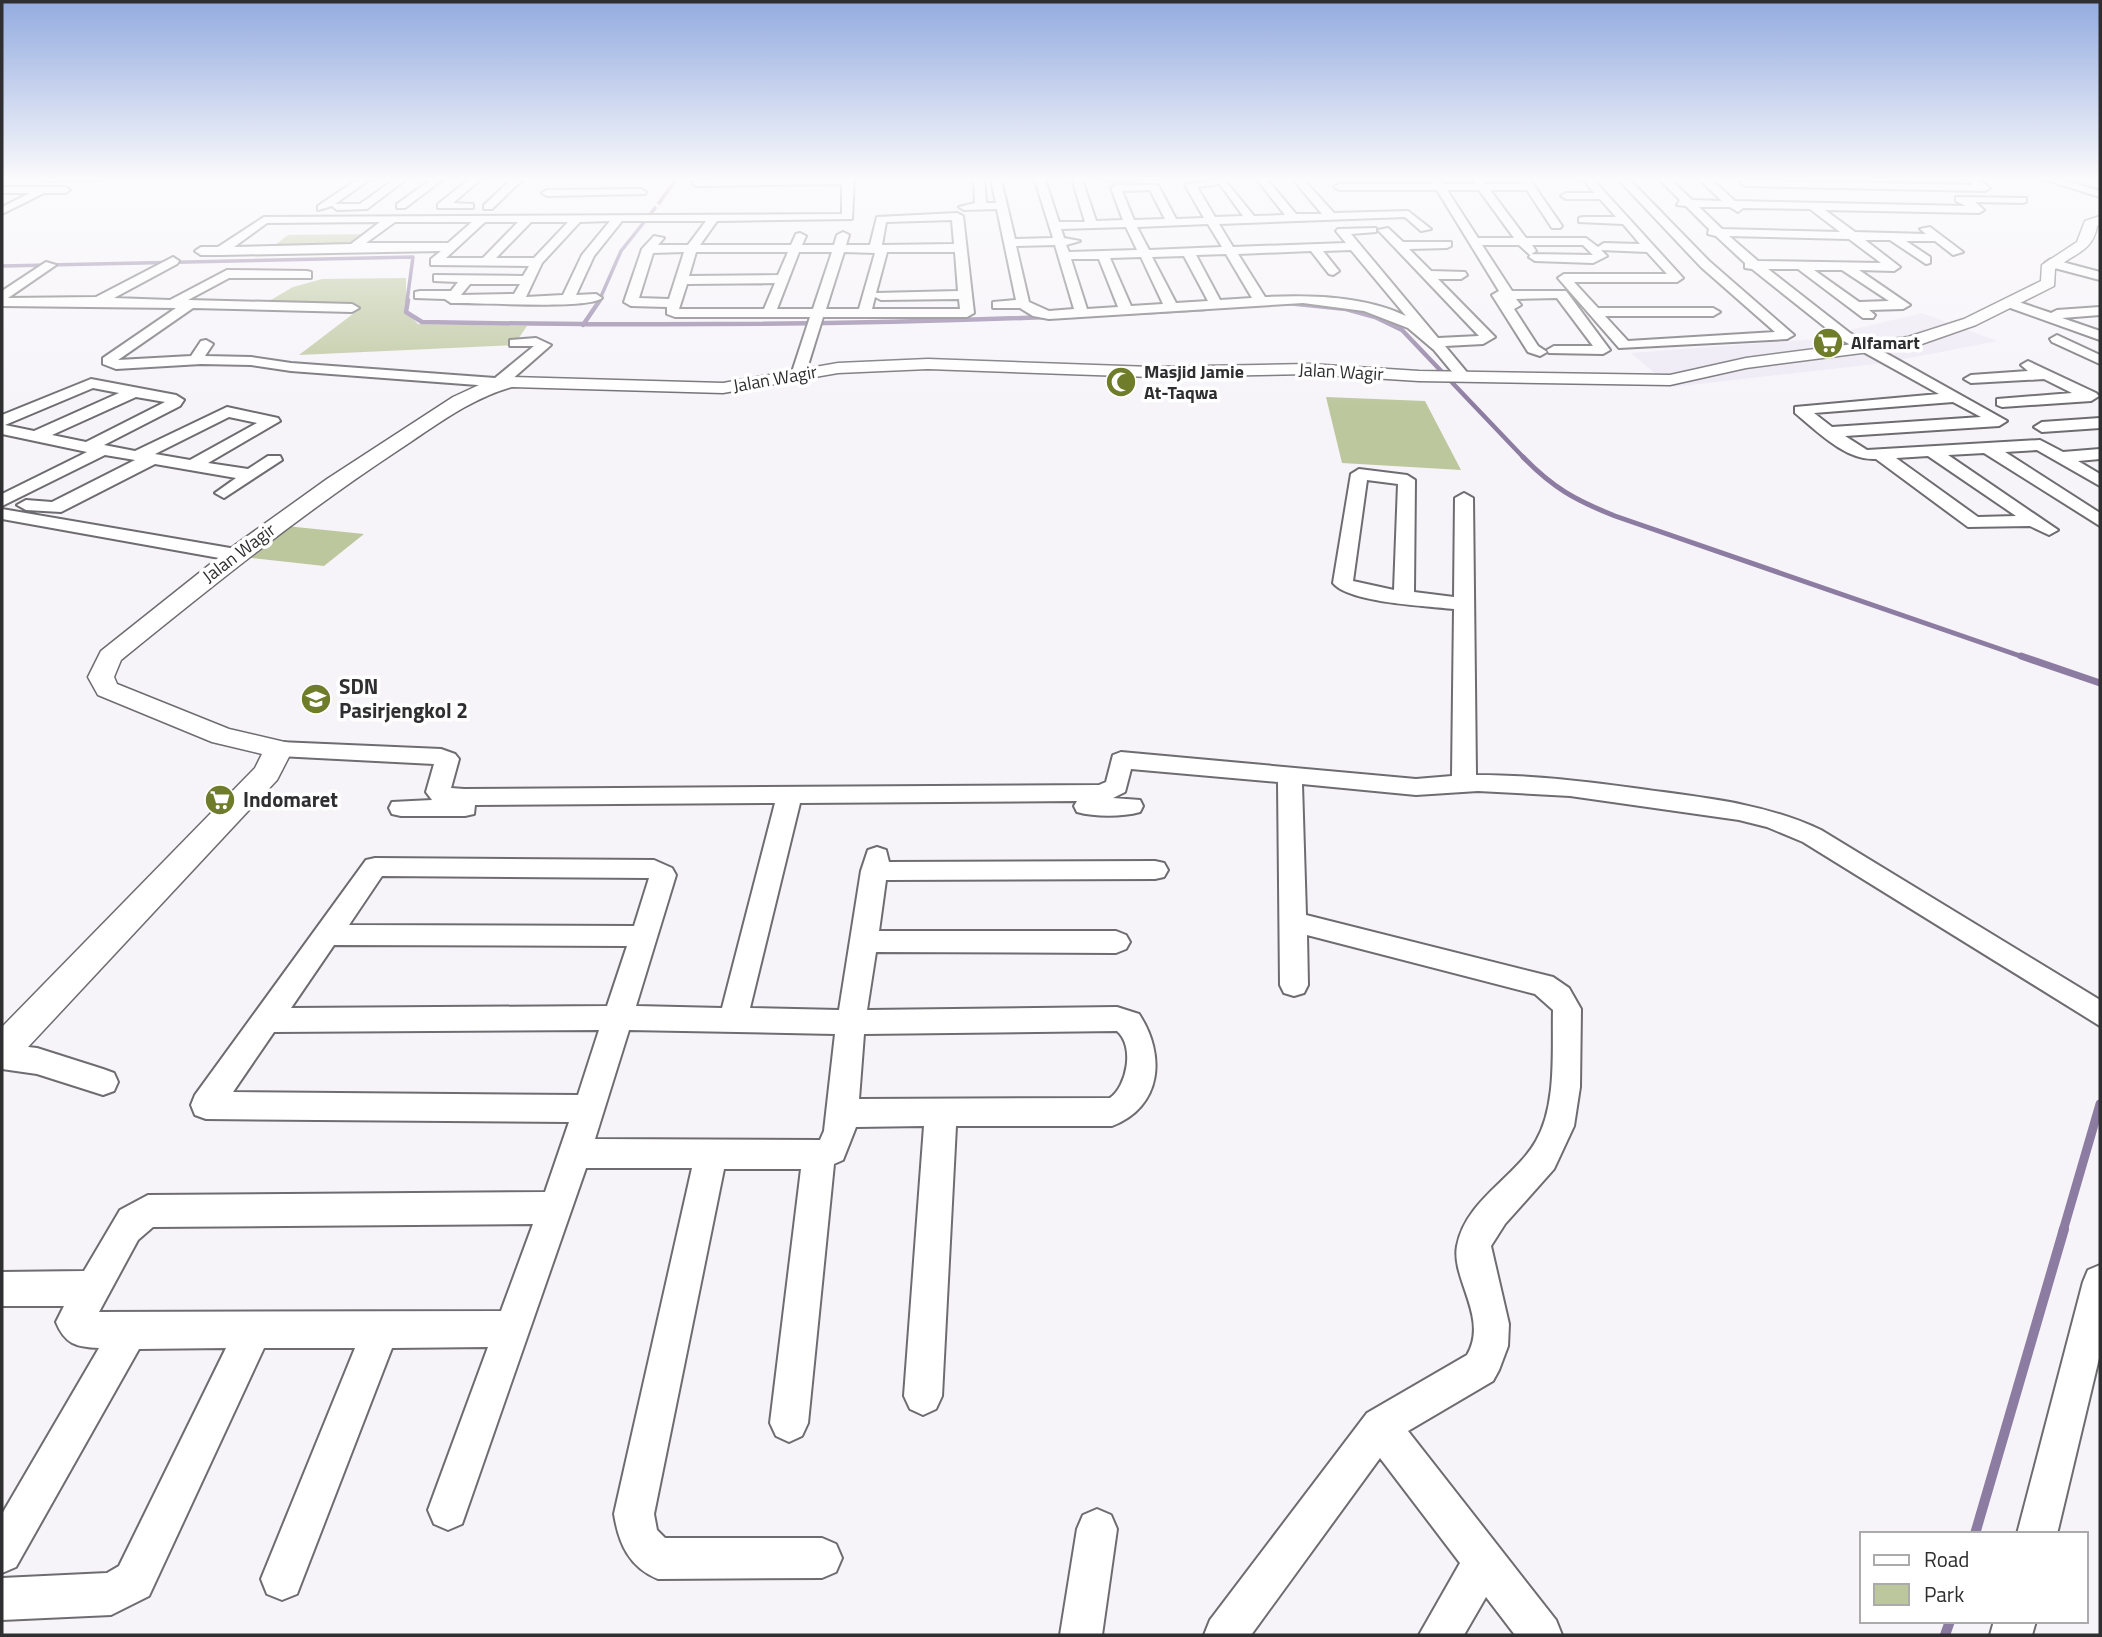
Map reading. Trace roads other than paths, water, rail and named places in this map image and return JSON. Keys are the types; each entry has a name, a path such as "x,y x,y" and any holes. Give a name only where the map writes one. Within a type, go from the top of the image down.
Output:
{"street":[{"path":"444,253 435,262 537,262"},
{"path":"486,262 494,253"},
{"path":"518,298 537,262 545,253"},
{"path":"567,300 589,253"},
{"path":"647,253 631,302 727,294"},
{"path":"692,253 694,264 682,280 672,311 675,313 769,313 814,319 865,312 967,313 967,295 958,280 960,253"},
{"path":"769,313 771,294 782,279 784,263 791,253"},
{"path":"798,376 814,319 837,253"},
{"path":"865,312 870,296 881,279 884,263 880,253"},
{"path":"1014,253 1023,304"},
{"path":"1082,313 1065,256 1128,253"},
{"path":"1145,253 1171,306"},
{"path":"1189,253 1216,303"},
{"path":"1230,253 1260,300"},
{"path":"1319,253 1334,271"},
{"path":"1361,253 1433,344 1453,376"},
{"path":"998,305 1023,304 1042,314 1303,299 1378,310 1413,325 1433,344 1483,340 1488,337 1429,275 1421,261 1410,253"},
{"path":"1483,253 1507,294"},
{"path":"1532,253 1603,350 1533,349 1498,295 1553,283"},
{"path":"1535,257 1593,259 1601,256 1598,253"},
{"path":"1650,253 1655,263 1686,286 1737,334"},
{"path":"1686,286 1564,278 1611,330 1787,335 1695,253"},
{"path":"1740,253 1845,336 1957,397 2100,481"},
{"path":"1788,253 1877,321"},
{"path":"1829,253 1903,305 1856,306"},
{"path":"1655,263 1894,267 1876,253"},
{"path":"1917,253 1926,260"},
{"path":"2051,263 2068,253"},
{"path":"1103,254 1126,309"},
{"path":"100,301 173,261"},
{"path":"2051,263 2100,276"},
{"name":"Jalan Wagir","path":"279,749 222,736 107,689 101,677 110,656 120,645 236,555 402,436 460,401 501,383 723,388 865,365 928,364 1152,372 1309,369 1453,376 1684,379 1746,363 1869,349 1936,335 2049,283 2047,268 2051,263"},
{"path":"3,293 50,265"},
{"path":"1869,268 1875,287"},
{"path":"226,305 283,274"},
{"path":"172,304 224,275 307,275"},
{"path":"1429,275 1461,275"},
{"path":"430,278 528,280"},
{"path":"682,280 782,279"},
{"path":"449,301 468,280"},
{"path":"3,293 53,289"},
{"path":"3,293 100,301 352,308"},
{"path":"1578,294 1604,295"},
{"path":"420,295 449,301 518,298"},
{"path":"870,296 967,295"},
{"path":"518,298 517,301 521,302 596,298"},
{"path":"2010,303 2098,334"},
{"path":"189,304 107,361 116,365 201,360 255,361 287,366 501,383 544,345 536,342 515,343"},
{"path":"2050,315 2097,309"},
{"path":"1594,312 1713,312"},
{"path":"2057,339 2100,360"},
{"path":"201,360 198,356 206,344"},
{"path":"1547,351 1558,378"},
{"path":"2046,374 2033,359 2097,394"},
{"path":"1971,379 2046,374 2097,394"},
{"path":"2,421 88,384 177,401 3,505"},
{"path":"36,436 132,393"},
{"path":"2002,402 2097,394"},
{"path":"1957,397 1800,410 1860,453 1882,456 2040,445"},
{"path":"3,505 55,508 227,412 272,421 194,464"},
{"path":"1828,432 1998,421"},
{"path":"2042,427 2100,423"},
{"path":"2,429 251,475"},
{"path":"1989,449 2100,520"},
{"path":"1882,456 1973,523 2042,525 1934,453"},
{"path":"2060,457 2100,454"},
{"path":"224,493 274,460"},
{"path":"1404,596 1407,480 1359,474 1343,583 1351,588 1404,596 1463,604"},
{"path":"1464,782 1465,498"},
{"path":"3,505 236,555"},
{"path":"2,1050 267,773 279,749 441,757 447,759 438,792 444,796 1131,806"},
{"path":"401,808 1102,793 1117,786 1121,760 1416,787 1464,782 1540,784 1776,818 1812,836 2096,1012"},
{"path":"1290,775 1295,922 1294,985"},
{"path":"733,1020 788,799"},
{"path":"575,1153 819,1155 832,1150 836,1143 841,1113 851,1022 875,864 1155,870"},
{"path":"448,1510 510,1329 575,1153 662,880 659,871 381,866 370,872 206,1105 589,1109"},
{"path":"1225,1635 1380,1426 1480,1368 1490,1355 1493,1335 1474,1260 1474,1244 1482,1228 1545,1157 1564,1102 1567,1009 1559,996 1527,979 1295,922"},
{"path":"327,934 642,936"},
{"path":"864,941 1116,942"},
{"path":"264,1020 616,1018 851,1022 1117,1019 1129,1021 1136,1029 1140,1067 1134,1097 1125,1109 841,1113"},
{"path":"2,1056 37,1061 103,1082"},
{"path":"923,1396 942,1113"},
{"path":"711,1154 634,1514 636,1528 641,1542 658,1559 822,1558"},
{"path":"789,1423 819,1155"},
{"path":"510,1329 129,1331 80,1329 75,1326 76,1315 90,1288 132,1221 148,1211 554,1208"},
{"path":"2038,1532 2100,1282"},
{"path":"2,1289 90,1288"},
{"path":"282,1579 381,1329"},
{"path":"2,1599 111,1594 134,1581 254,1330"},
{"path":"2,1553 129,1331"},
{"path":"1380,1426 1541,1635"},
{"path":"1082,1635 1097,1529"},
{"path":"1440,1635 1484,1561"}],"waterway":[{"path":"599,301 620,253"},
{"path":"2,266 413,257 407,301"},
{"path":"408,300 406,312 422,322 584,324"},
{"path":"584,324 600,300"},
{"path":"1287,303 1346,309 1375,317 1402,330 1524,457"},
{"path":"584,324 911,321 1205,309"},
{"path":"1524,457 1565,492 1615,516 2026,658"},
{"path":"2021,656 2100,683"},
{"path":"2063,1231 2100,1104"},
{"path":"1976,1532 2064,1229"},
{"path":"1945,1635 1949,1623"}],"place":[{"name":"Alfamart","path":"1828,343"},
{"name":"Masjid Jamie At-Taqwa","path":"1121,382"},
{"name":"SDN Pasirjengkol 2","path":"316,699"},
{"name":"Indomaret","path":"220,800"}]}
